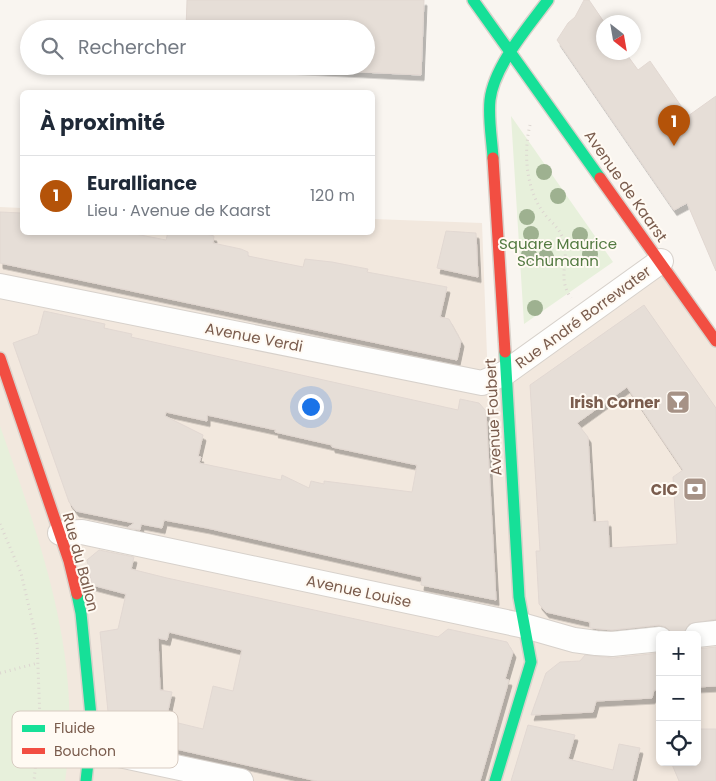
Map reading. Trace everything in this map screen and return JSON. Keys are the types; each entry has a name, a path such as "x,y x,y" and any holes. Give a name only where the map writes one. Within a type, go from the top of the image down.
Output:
{"street":[{"name":"Avenue de Kaarst","path":"473,0 511,50 716,341"},
{"name":"Avenue Foubert","path":"495,781 531,662 519,597 490,100 499,71 511,50 548,0"},
{"name":"Rue André Borrewater","path":"505,372 661,261"},
{"name":"Avenue Verdi","path":"0,286 482,384 505,372"},
{"name":"Rue du Ballon","path":"0,358 60,533 81,613 92,711"},
{"name":"Avenue Louise","path":"60,533 82,532 525,626 574,640 596,643 624,643 656,639"},
{"path":"701,635 716,633"},
{"name":"Rue du Ballon","path":"86,781 88,768"},
{"path":"178,768 241,781"}],"path":[{"path":"538,88 527,138 530,186 543,211 558,228 564,240 566,256 562,273 568,294 584,316"},
{"path":"0,524 21,573 37,641 40,711"},
{"path":"0,673 38,663"},
{"path":"34,781 35,768"}],"shaded area":[{"path":"0,207 20,208 20,235 375,235 375,219 482,223 488,382 661,261 716,341 716,781 0,781"}],"green space":[{"name":"Square Maurice Schumann","path":"511,116 613,262 524,324"},
{"path":"0,426 30,512 55,600 63,645 68,711 12,711 12,768 66,768 65,781 0,781"}],"building":[{"path":"187,0 424,0 421,75 375,73 375,20 186,20"},
{"path":"584,0 589,0 599,15 596,15 596,60 631,60 638,70 650,61 688,116 716,96 716,271 687,203 674,210 557,40 568,23 575,17"},
{"path":"0,212 20,213 20,235 140,235 166,240 167,235 210,235 214,236 213,243 241,249 248,252 248,256 303,267 305,259 332,262 368,269 367,272 447,287 440,317 449,319 461,341 457,360 0,263"},
{"path":"446,231 476,233 478,277 437,268"},
{"path":"644,305 716,408 716,619 689,624 686,631 670,631 666,627 659,625 612,630 590,628 590,622 546,612 539,604 536,551 540,551 530,385","holes":["627,387 683,470 673,477 677,544 609,548 608,521 593,522 588,437 577,423"]},
{"path":"44,311 105,324 104,328 132,334 131,337 458,410 460,399 479,403 486,411 496,600 421,585 422,577 207,528 164,520 162,528 141,524 140,530 127,528 134,523 76,511 69,502 13,343 38,334","holes":["166,412 207,421 207,415 276,430 275,432 332,445 332,447 417,465 412,492 324,481 324,484 311,481 309,488 282,475 281,480 199,463 201,457 198,456 203,435 165,416"]},
{"path":"99,550 134,557 131,569 167,578 438,637 448,629 507,642 513,652 505,679 509,680 480,781 317,781 178,749 178,723 203,729 213,686 233,691 242,650 169,632 167,640 158,638 160,690 172,692 168,711 108,711 100,632 118,629 126,594 92,585 87,560"},
{"path":"716,647 716,686 701,687 701,649"},
{"path":"656,653 656,690 654,690 652,698 596,701 593,712 531,715 546,673 560,662 580,661 585,655 613,658"},
{"path":"528,725 575,735 568,759 613,770 619,744 640,748 632,781 511,781"},
{"path":"701,729 716,729 716,781 679,781 673,766 701,766"}],"traffic: fast":[{"path":"473,0 600,178"},
{"path":"493,158 489,114 493,87 513,47 548,0"},
{"path":"495,781 531,662 519,597 505,352"},
{"path":"77,594 81,613 91,711"},
{"path":"86,781 87,768"}],"traffic: jam":[{"path":"493,158 505,352"},
{"path":"600,178 716,341"},
{"path":"0,358 69,561 77,594"}],"place":[{"name":"Euralliance","path":"674,146"},
{"name":"Irish Corner","path":"678,402"},
{"name":"CIC","path":"695,489"}]}
